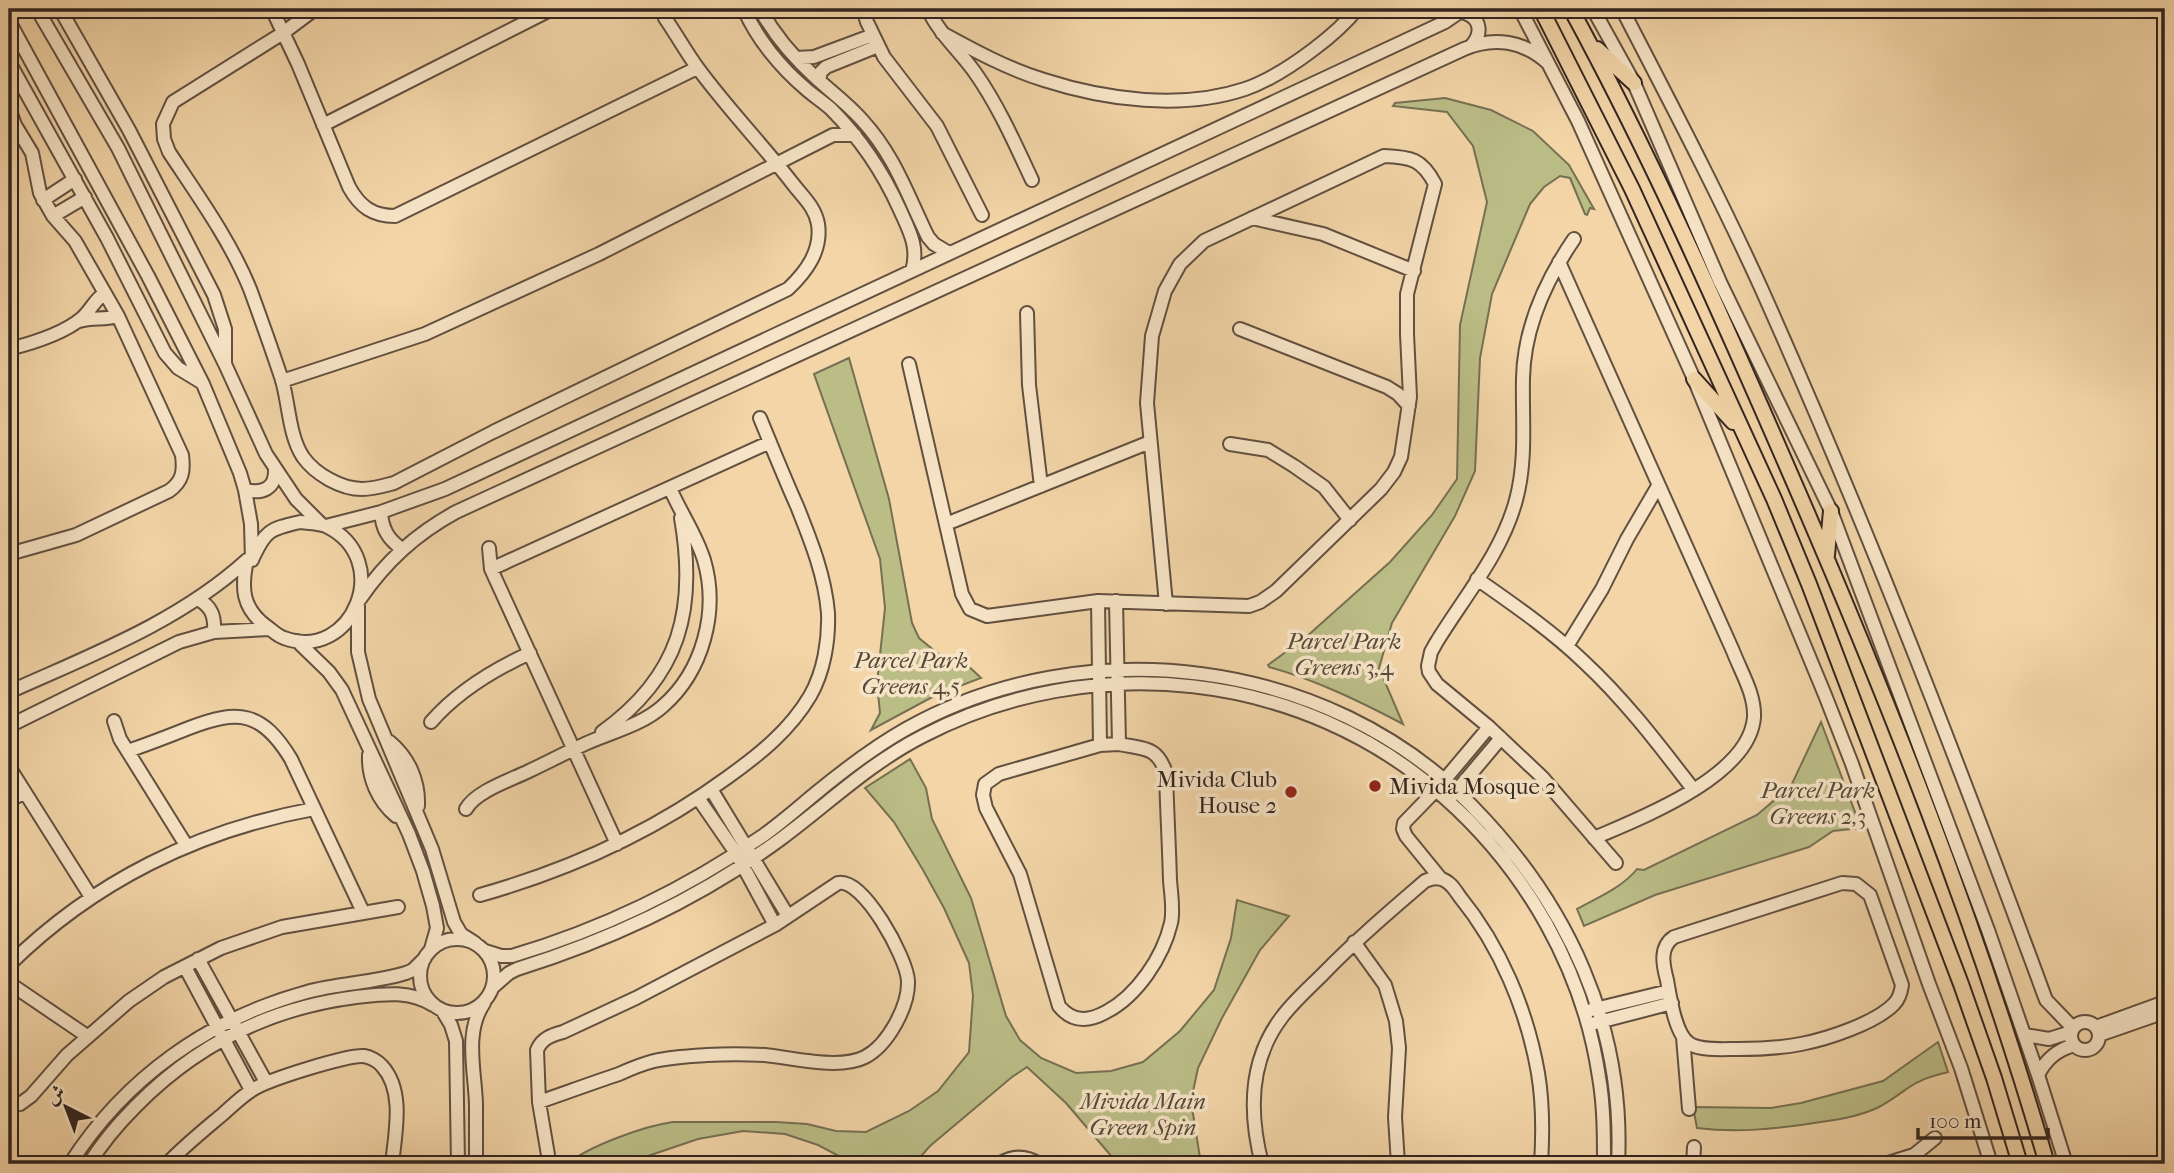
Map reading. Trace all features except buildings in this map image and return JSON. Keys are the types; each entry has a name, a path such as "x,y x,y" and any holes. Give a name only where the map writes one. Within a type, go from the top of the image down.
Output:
{"main road":[{"path":"1541,9 1626,178 1774,499 1841,664 1961,984 2020,1164"},
{"path":"1571,9 1684,235 1826,557 1903,747 1974,940 2047,1164"},
{"path":"1589,41 1634,83"},
{"path":"1694,379 1744,434"},
{"path":"1826,557 1831,511"},
{"path":"1948,950 1957,956 1967,954 1974,946 1974,940"},
{"path":"1961,984 1965,973 1972,969 1986,974"}],"street":[{"path":"37,9 118,148 225,364 266,454 296,499 323,526 341,536 353,549 360,565 363,582 356,628 362,676 369,699 439,869 454,922 461,934 480,947 492,962 495,974 490,993 477,1014 472,1034 476,1102 475,1164"},
{"path":"60,9 129,130 214,295 225,329 225,364"},
{"path":"272,9 355,198 372,213 381,216 395,216 697,68"},
{"path":"315,9 283,33 173,102 163,124 164,139 169,152 219,229 250,289 282,381 297,445 304,458 316,470 351,488 377,488 394,483 788,289 803,274 814,256 818,226 814,211 697,68 662,9"},
{"path":"323,125 552,9"},
{"path":"744,9 753,27 785,68 829,107 871,156 888,183 915,243 912,271"},
{"path":"760,9 777,36 796,58 863,120 884,147 901,176 928,237 934,244 950,253"},
{"path":"863,9 875,40 893,70 925,107 937,126 982,215"},
{"path":"928,9 942,33 990,95 1032,180"},
{"path":"942,33 992,60 1055,83 1099,94 1155,100 1200,99 1245,89 1286,70 1347,22 1357,9"},
{"path":"1520,9 1578,121 1694,379 1797,626 1852,764 1961,1068 1991,1164"},
{"path":"1593,9 1634,83 1720,282 1831,511 1969,879 2025,1035 2066,1164"},
{"path":"1622,9 1761,288 1839,469 1925,679 2046,1000 2081,1049 2090,1049 2097,1044 2098,1031"},
{"path":"1472,45 1479,35 1479,26 1472,16 1462,10 1445,22 445,489 381,512 323,526 300,522 279,527 261,538 250,560 243,579 245,599 254,617 282,638 297,641 316,640 333,633 348,620 386,564 402,549 456,512 1472,45 1499,41 1517,44 1534,51 1548,63"},
{"path":"9,21 203,384 245,490 251,524 250,560"},
{"path":"796,58 814,57 875,40"},
{"path":"819,80 826,66 875,40"},
{"path":"9,62 75,179 168,358 203,384"},
{"path":"9,108 12,124 32,153 43,200 75,241 118,316 182,454 183,472 181,480 169,491 76,535 9,554"},
{"path":"282,381 425,334 599,254 833,135 855,135"},
{"path":"909,364 962,594 970,610 987,615 1098,601 1116,601 1166,604 1237,606 1260,602 1276,591 1381,489 1401,457 1409,406 1408,294 1435,184 1428,169 1410,157 1384,156 1204,241 1180,264 1166,291 1152,336 1147,403 1166,604"},
{"path":"43,200 75,179"},
{"path":"53,215 85,198"},
{"path":"904,219 918,213"},
{"path":"1252,218 1323,234 1414,271"},
{"path":"1574,239 1559,262 1541,301 1526,350 1523,377 1524,446 1522,475 1516,502 1498,546 1436,643 1428,666 1437,684 1489,727 1542,777 1616,863"},
{"path":"1559,262 1748,687 1754,708 1753,723 1741,750 1723,769 1638,819 1594,838"},
{"path":"78,321 105,293"},
{"path":"1027,313 1029,385 1041,486"},
{"path":"9,349 49,336 78,321 118,316"},
{"path":"1240,330 1380,385 1398,394 1409,406"},
{"path":"1380,385 1410,374"},
{"path":"480,895 533,880 617,844 663,820 757,757 790,724 811,694 824,654 828,615 821,573 760,418"},
{"path":"491,569 770,442"},
{"path":"946,524 1150,442"},
{"path":"1230,444 1268,450 1294,466 1324,487 1350,520"},
{"path":"245,490 262,492 268,488 273,483 275,469"},
{"path":"1567,646 1602,589 1658,486"},
{"path":"466,809 486,792 587,743 629,726 663,707 678,691 700,654 709,617 709,581 695,537 670,488"},
{"path":"587,743 621,718 643,696 663,668 677,640 685,614 688,571 680,511"},
{"path":"381,512 386,534 402,549"},
{"path":"489,548 491,569 617,844"},
{"path":"9,692 150,626 197,599 250,560"},
{"path":"1477,579 1567,646 1627,707 1693,789"},
{"path":"197,599 213,613 214,632"},
{"path":"1098,601 1100,745"},
{"path":"1116,601 1119,744"},
{"path":"9,726 162,649 196,636 214,632 270,629"},
{"path":"297,641 329,672 342,690 419,860 437,928 420,978 426,997 451,1025 456,1041 458,1164"},
{"path":"431,722 448,703 465,690 500,667 530,653"},
{"path":"70,1164 128,1092 170,1057 220,1032 312,991 406,973 413,970 440,943 449,940 463,939 501,956 512,956 616,919 781,839 863,773 923,736 964,717 1014,700 1099,678 1117,677 1237,693 1273,702 1338,727 1440,785 1512,849 1547,897 1575,949 1598,1008 1615,1078 1618,1164"},
{"path":"128,751 211,720 235,716 250,719 264,727 280,742 291,759 363,912"},
{"path":"114,721 116,732 187,845"},
{"path":"1441,879 1406,836 1404,823 1489,727"},
{"path":"385,738 405,758 412,771 416,785 415,808"},
{"path":"1453,796 1501,738"},
{"path":"1119,744 1153,751 1162,760 1167,773 1172,921 1159,953 1131,994 1104,1014 1083,1019 1073,1018 1059,1006 1020,874 992,819 984,795 985,784 999,774 1100,745 1119,744"},
{"path":"369,747 369,761 376,789 383,801 400,815"},
{"path":"376,761 392,753"},
{"path":"9,767 91,897"},
{"path":"711,789 745,855 775,925"},
{"path":"9,800 24,793"},
{"path":"1453,796 1523,886 1548,925 1566,962 1588,1025 1599,1078 1604,1127 1604,1164"},
{"path":"698,798 745,855 788,916"},
{"path":"400,815 415,808"},
{"path":"9,965 48,929 91,897 141,868 187,845 247,824 314,809"},
{"path":"234,1026 349,998 403,993 452,1013 465,1013 477,1008 509,972 602,940 648,919 680,903 745,855"},
{"path":"1262,1164 1255,1128 1254,1094 1257,1070 1275,1026 1289,1008 1354,942 1425,881 1433,878 1449,883 1464,901 1503,964 1517,998 1534,1052 1541,1090 1541,1164"},
{"path":"539,1102 654,1061 707,1055 761,1055 843,1062 865,1057 893,1028 905,1005 908,980 894,943 863,897 851,885 838,883 775,925 636,998 544,1040 537,1049 539,1102 548,1155"},
{"path":"1683,1037 1690,1044 1701,1048 1765,1049 1801,1044 1868,1021 1894,1004 1902,985 1871,895 1856,884 1842,883 1674,937 1664,947 1670,997 1683,1037 1689,1109"},
{"path":"9,1106 20,1104 31,1096 87,1036 129,1001 164,977 221,948 282,927 398,907"},
{"path":"1354,942 1385,985 1396,1021 1399,1048 1395,1116 1398,1164"},
{"path":"198,960 266,1082"},
{"path":"185,967 251,1090"},
{"path":"9,983 87,1036"},
{"path":"1584,1012 1670,997"},
{"path":"1588,1025 1670,997"},
{"path":"2098,1031 2165,1002"},
{"path":"2038,1075 2084,1022 2098,1031 2165,1012"},
{"path":"89,1164 108,1137 142,1100 220,1032"},
{"path":"2025,1035 2049,1039 2073,1035"},
{"path":"167,1164 251,1090 266,1082 331,1062 363,1056 373,1059 383,1067 392,1083 397,1114 392,1164"},
{"path":"1885,1164 1914,1155 1935,1138"},
{"path":"1693,1164 1694,1147"},
{"path":"999,1164 1020,1157 1029,1158 1038,1164"}],"green space":[{"name":"Parcel Park Greens 3,4","path":"1445,98 1491,110 1533,131 1569,165 1594,209 1590,208 1587,215 1585,214 1570,178 1560,176 1544,187 1530,204 1492,294 1480,358 1475,471 1455,516 1392,623 1379,668 1403,724 1337,692 1268,665 1305,638 1390,562 1432,515 1457,479 1460,325 1487,202 1473,146 1447,112 1393,106 1395,103"},
{"name":"Parcel Park Greens 4,5","path":"849,358 889,499 912,623 919,638 941,656 965,663 981,678 936,695 871,730 880,713 877,683 885,608 880,559 814,374"},
{"name":"Parcel Park Greens 2,3","path":"1821,722 1861,828 1833,831 1809,847 1655,895 1584,926 1577,909 1617,887 1637,869 1644,870 1757,815 1791,786"},
{"name":"Mivida Main Green Spin","path":"910,759 926,788 932,819 971,898 1006,1016 1020,1040 1041,1058 1076,1073 1111,1071 1143,1062 1180,1031 1214,990 1231,938 1237,900 1289,916 1260,950 1198,1068 1191,1101 1201,1164 1118,1164 1066,1103 1027,1067 930,1146 914,1164 854,1164 818,1145 785,1134 743,1131 698,1139 628,1164 567,1164 589,1150 617,1138 673,1122 776,1122 807,1124 836,1131 866,1132 909,1111 938,1091 969,1052 973,996 969,963 923,870 894,822 865,788"},
{"path":"1938,1042 1948,1072 1917,1082 1869,1111 1838,1119 1770,1129 1697,1128 1693,1107 1771,1108 1801,1103 1883,1081"}],"place":[{"name":"Mivida Mosque 2","path":"1375,786"},
{"name":"Mivida Club House 2","path":"1291,792"}]}
